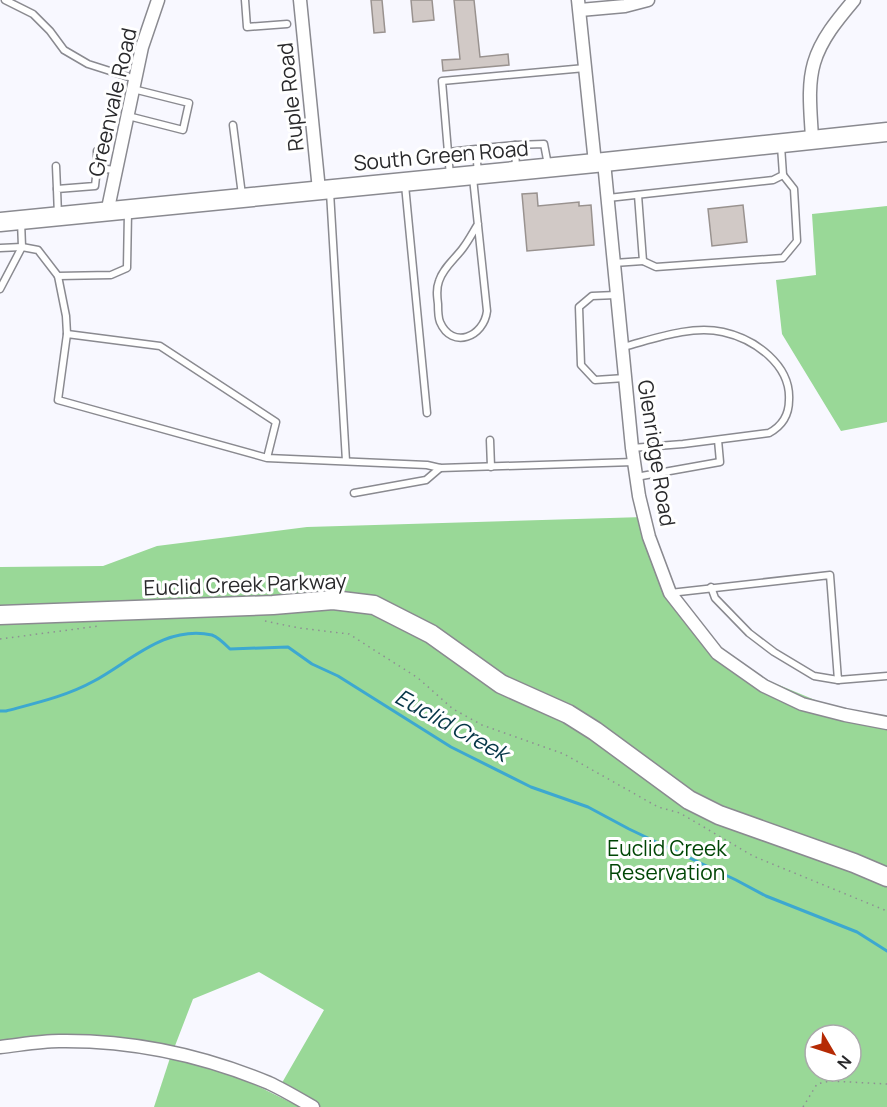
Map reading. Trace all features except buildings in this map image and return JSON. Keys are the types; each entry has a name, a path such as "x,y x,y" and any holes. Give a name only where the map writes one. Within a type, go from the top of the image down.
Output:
{"street":[{"name":"Greenvale Road","path":"107,213 142,47 158,0"},
{"name":"Ruple Road","path":"300,0 324,189"},
{"path":"579,5 625,6 648,0"},
{"path":"812,139 811,83 814,64 834,25 854,0"},
{"name":"Glenridge Road","path":"579,5 585,68 599,163 608,198 636,477 649,537 670,593 717,653 764,686 802,704 887,723"},
{"name":"South Green Road","path":"0,222 107,213 887,132"},
{"name":"Euclid Creek Parkway","path":"0,615 273,605 333,600 374,605 431,634 501,684 568,714 586,725 689,800 719,815 887,877"},
{"path":"0,1047 58,1041 121,1044 173,1051 218,1064 270,1084 313,1107"}],"lane":[{"path":"5,0 33,14 64,50 88,64 134,84 189,103 183,130 127,116"},
{"path":"246,0 247,27 287,24"},
{"path":"450,177 442,81 585,68"},
{"path":"233,124 243,198"},
{"path":"614,263 643,261 656,267 783,258 797,241 794,189 783,175 781,142"},
{"path":"483,148 544,144 548,168"},
{"path":"515,145 516,171"},
{"path":"448,152 476,149 478,224 487,311 486,320 476,334 459,338 451,335 439,320 436,292 443,272 478,224"},
{"path":"57,189 95,186 98,151"},
{"path":"56,165 58,217"},
{"path":"97,168 116,171"},
{"path":"608,198 773,180 783,175"},
{"path":"405,181 427,413"},
{"path":"324,189 333,222 346,461"},
{"path":"638,195 643,261"},
{"path":"58,276 111,274 127,268 128,210"},
{"path":"0,290 22,247 21,220"},
{"path":"0,248 22,247 38,250 58,276 67,334 58,400 267,458 427,465 440,468 634,462"},
{"path":"617,295 592,296 579,308 581,365 595,380 625,378"},
{"path":"622,347 693,331 723,332 750,342 768,355 782,369 790,389 789,411 779,427 769,433 632,448"},
{"path":"67,334 160,346 276,422 267,458"},
{"path":"490,440 491,467"},
{"path":"636,477 720,462 718,440"},
{"path":"354,493 426,480 440,468"},
{"path":"670,593 830,575 838,680"},
{"path":"711,587 715,598 749,633 774,652 814,676 838,680 887,676"}],"path":[{"path":"260,619 299,628 349,634 418,678 453,710 482,725 564,754 658,807 680,813 753,856 887,910"},
{"path":"0,639 104,626"},
{"path":"803,1107 818,1084 830,1081 887,1084"}],"green space":[{"path":"887,206 887,422 841,431 782,334 776,280 816,275 812,214"},
{"name":"Euclid Creek Reservation","path":"644,517 670,593 738,668 856,717 887,723 887,1107 313,1107 279,1088 324,1010 259,972 193,999 173,1051 121,1044 0,1047 0,567 103,566 157,546 307,527"},
{"path":"170,1058 237,1076 300,1107 154,1107"}],"waterway":[{"name":"Euclid Creek","path":"0,711 40,702 73,691 94,681 149,647 179,635 195,633 212,635 230,649 288,647 312,664 338,676 451,747 531,787 588,807 766,896 857,932 887,951"}]}
